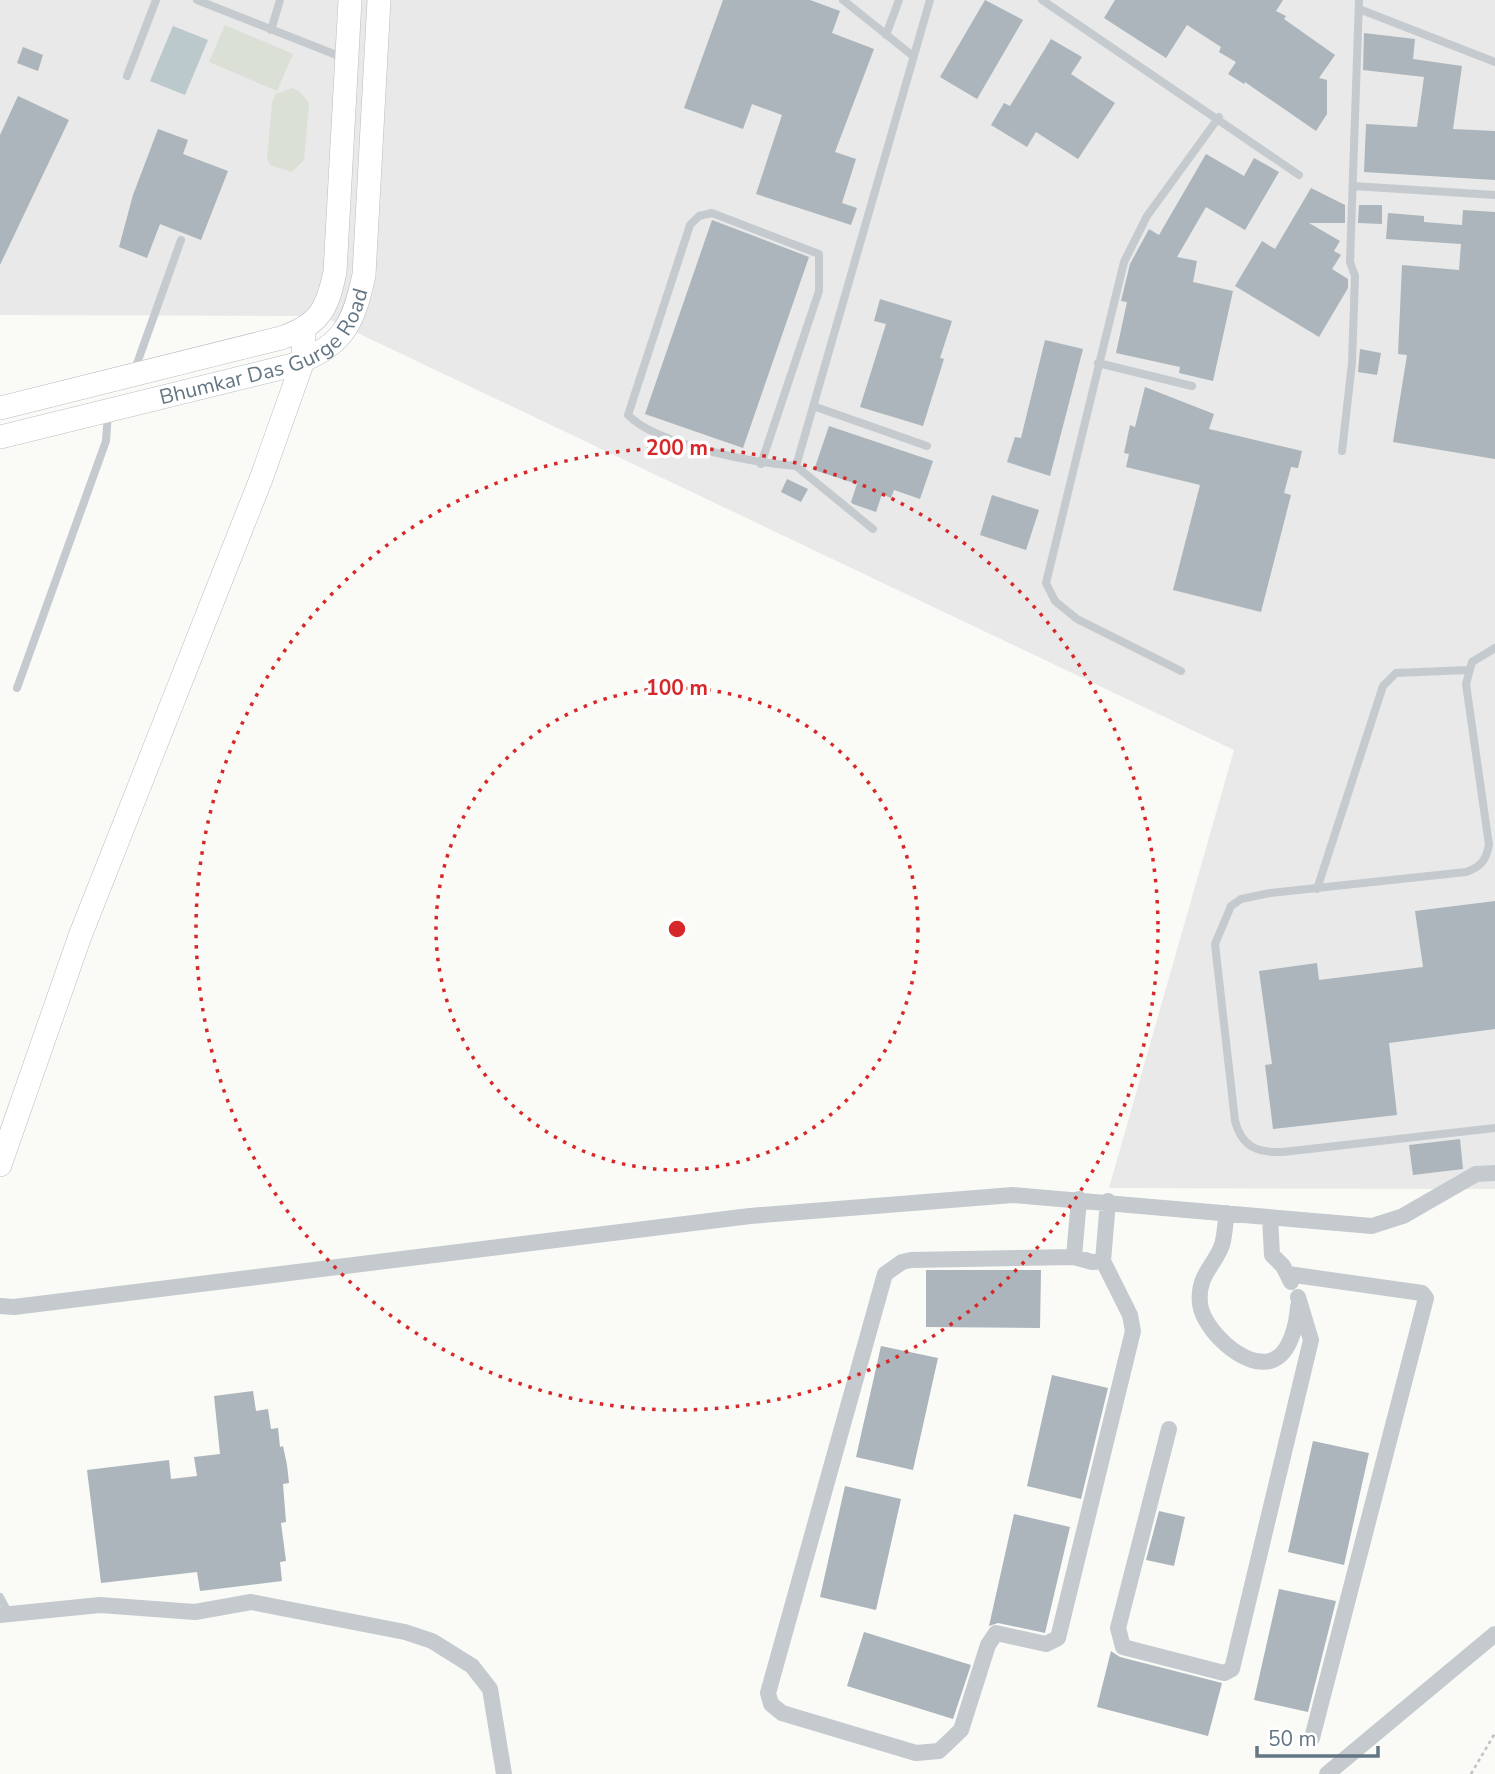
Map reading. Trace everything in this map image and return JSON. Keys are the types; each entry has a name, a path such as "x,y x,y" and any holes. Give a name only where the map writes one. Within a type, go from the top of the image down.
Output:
{"main road":[{"name":"Bhumkar Das Gurge Road","path":"0,408 304,330 318,317 329,299 335,271 350,0"},
{"name":"Bhumkar Das Gurge Road","path":"0,437 303,361 320,355 341,335 356,310 363,275 379,0"},
{"path":"0,1165 80,936 261,479 303,361 304,330"}],"street":[{"path":"0,1306 14,1307 750,1216 1013,1195 1108,1201 1372,1226 1402,1216 1476,1174 1495,1173"},
{"path":"1073,1257 1079,1199"},
{"path":"1103,1261 1082,1261 1073,1257 911,1260 902,1262 886,1275 768,1693 771,1704 782,1713 916,1753 939,1751 961,1730 988,1645 996,1633 1046,1644 1058,1638 1133,1331 1130,1315 1103,1261 1108,1201"},
{"path":"1227,1213 1222,1247 1209,1264 1201,1292 1203,1315 1212,1331 1228,1347 1243,1355 1262,1362 1272,1361 1281,1354 1295,1325 1298,1297"},
{"path":"1169,1429 1118,1628 1119,1639 1123,1647 1224,1673 1232,1669 1311,1340 1288,1274 1272,1255 1270,1217"},
{"path":"1288,1274 1422,1293 1426,1298 1312,1738"},
{"path":"4,1614 100,1605 195,1612 251,1602 405,1632 432,1641 472,1666 489,1689 504,1774"},
{"path":"1327,1774 1495,1634"}],"lane":[{"path":"127,76 156,0"},
{"path":"197,0 346,59"},
{"path":"271,30 280,0"},
{"path":"843,0 913,57"},
{"path":"887,35 899,0"},
{"path":"796,467 930,0"},
{"path":"1042,0 1219,117 1299,175"},
{"path":"1342,452 1352,363 1353,186 1359,5 1495,62"},
{"path":"1181,671 1077,619 1055,601 1046,583 1124,261 1147,216 1219,117"},
{"path":"1353,186 1495,195"},
{"path":"761,464 819,291 821,263 819,254 803,246 712,213 699,216 690,225 628,415 639,426 681,442 761,464 796,467 873,529"},
{"path":"132,375 181,240"},
{"path":"1098,363 1192,386"},
{"path":"813,406 927,446"},
{"path":"17,688 106,442 108,410"},
{"path":"1495,648 1479,656 1468,670 1466,684 1489,845 1486,858 1477,868 1466,872 1270,893 1241,899 1226,914 1218,934 1216,962 1235,1121 1243,1142 1254,1150 1268,1153 1495,1129"},
{"path":"1317,889 1383,685 1396,673 1468,670"},
{"path":"0,1597 4,1614"}],"path":[{"path":"1471,1774 1495,1733"}],"shaded area":[{"path":"0,0 1495,0 1495,1189 1109,1188 1234,750 322,316 0,315"},
{"path":"225,25 293,54 277,91 209,62"},
{"path":"173,26 208,40 185,95 150,81"},
{"path":"292,88 299,91 309,103 304,160 292,172 270,165 267,158 272,102 276,94"}],"building":[{"path":"723,0 810,0 840,11 832,33 874,49 835,152 856,159 842,203 857,208 851,225 756,194 782,115 752,104 743,129 684,108"},
{"path":"985,0 1023,20 977,99 940,77"},
{"path":"1115,0 1283,0 1276,11 1335,55 1319,78 1327,80 1327,114 1316,131 1245,82 1244,84 1228,74 1236,62 1219,52 1221,47 1187,25 1166,58 1104,18"},
{"path":"1364,33 1415,39 1413,59 1462,66 1453,129 1495,131 1495,180 1364,172 1366,124 1417,127 1424,77 1363,70"},
{"path":"1051,39 1082,57 1071,74 1115,103 1078,159 1036,132 1027,147 991,125 1004,103 1010,106"},
{"path":"23,47 43,55 38,71 17,63"},
{"path":"18,96 69,120 0,265 0,135"},
{"path":"158,129 188,140 183,154 228,171 201,240 160,224 147,258 119,247 133,195"},
{"path":"1206,154 1244,176 1254,158 1279,172 1245,230 1206,207 1177,257 1197,261 1193,282 1233,291 1213,381 1179,373 1180,367 1116,353 1127,302 1121,301 1130,264 1149,229 1159,235"},
{"path":"1311,188 1345,205 1345,223 1309,223 1340,241 1334,251 1341,255 1332,269 1348,279 1348,288 1319,337 1235,286 1262,241 1275,249"},
{"path":"1359,205 1382,205 1382,224 1358,223"},
{"path":"1463,210 1495,212 1495,459 1393,442 1407,355 1398,354 1402,265 1459,270 1461,244 1386,239 1388,213 1424,216 1424,222 1462,225"},
{"path":"712,220 809,257 743,448 645,414"},
{"path":"880,299 952,321 940,358 944,359 923,426 860,407 886,324 874,321"},
{"path":"1045,340 1083,349 1050,476 1007,462 1015,437 1021,438"},
{"path":"1360,349 1381,353 1377,375 1358,372"},
{"path":"1145,387 1214,414 1209,429 1302,451 1298,468 1291,467 1284,493 1291,495 1261,612 1173,590 1200,485 1126,467 1129,454 1124,453 1130,425 1135,427"},
{"path":"829,426 933,461 920,499 894,490 891,498 882,494 876,512 853,504 851,502 857,484 814,470"},
{"path":"787,479 808,489 801,502 781,492"},
{"path":"992,495 1039,510 1026,550 980,535"},
{"path":"1495,901 1495,1029 1389,1043 1397,1115 1273,1129 1265,1065 1272,1064 1259,971 1317,963 1319,980 1423,967 1415,911"},
{"path":"1460,1139 1463,1169 1413,1175 1409,1145"},
{"path":"926,1270 1041,1270 1040,1328 926,1327"},
{"path":"881,1346 938,1358 913,1470 856,1457"},
{"path":"1052,1375 1108,1388 1081,1499 1027,1486"},
{"path":"253,1391 256,1411 268,1409 271,1429 278,1428 280,1447 283,1446 287,1465 289,1483 283,1484 286,1522 281,1523 286,1561 280,1562 282,1581 200,1591 197,1572 101,1583 87,1470 169,1460 171,1479 197,1476 194,1457 220,1454 214,1396"},
{"path":"1313,1441 1369,1453 1344,1565 1288,1552"},
{"path":"845,1486 901,1499 876,1610 820,1597"},
{"path":"1159,1511 1185,1517 1174,1566 1146,1560"},
{"path":"1014,1514 1070,1527 1045,1633 998,1623 989,1626"},
{"path":"1279,1589 1336,1601 1308,1712 1254,1700"},
{"path":"864,1632 971,1665 953,1719 847,1686"},
{"path":"1111,1651 1120,1657 1222,1683 1208,1736 1097,1707"}]}
